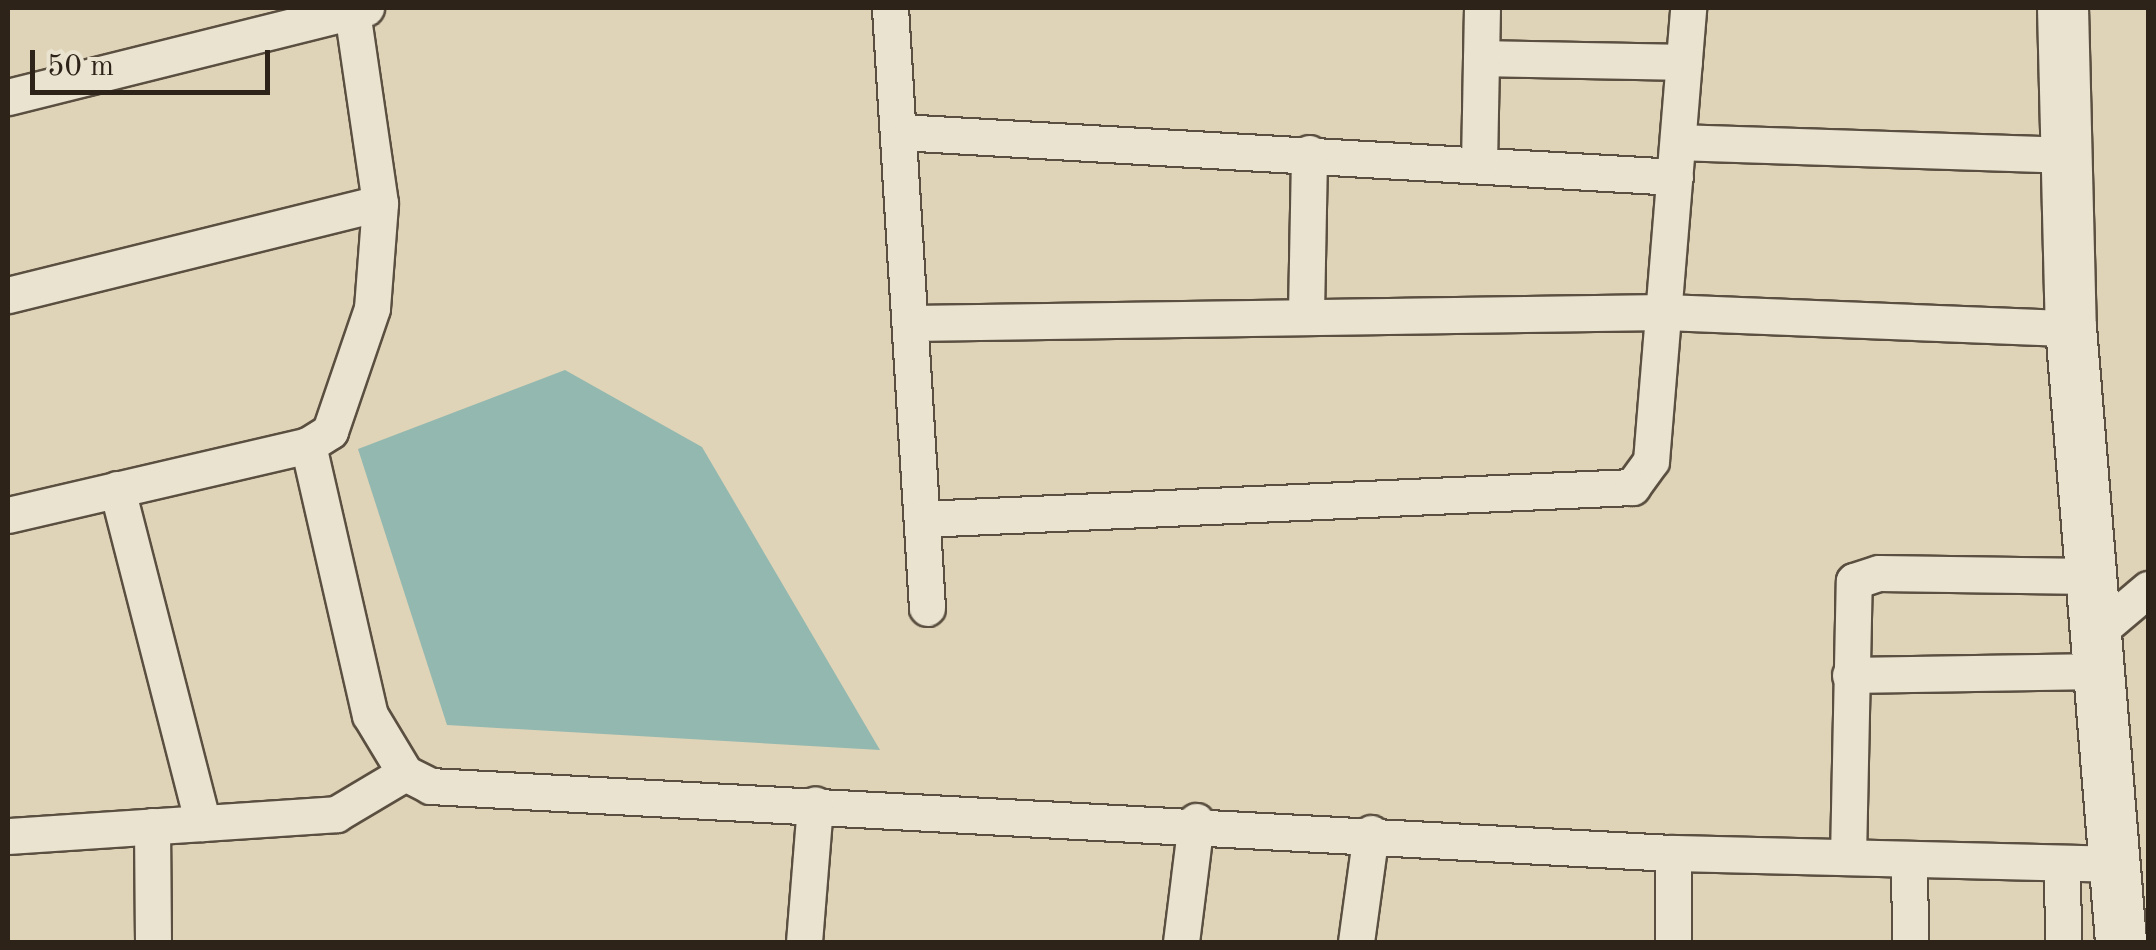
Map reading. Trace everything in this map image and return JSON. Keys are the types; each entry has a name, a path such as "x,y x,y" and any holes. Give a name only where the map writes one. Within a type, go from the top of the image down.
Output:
{"main road":[{"path":"2063,8 2062,156 2071,328 2121,942"}],"street":[{"path":"890,8 927,608"},
{"path":"1478,164 1482,8"},
{"path":"922,519 1632,487 1651,461 1688,8"},
{"path":"8,97 359,9 380,203 372,308 344,409 308,445 8,515"},
{"path":"1481,58 1684,62"},
{"path":"900,132 1675,177"},
{"path":"1678,142 2062,156"},
{"path":"1306,313 1309,153"},
{"path":"8,296 380,203"},
{"path":"911,322 1306,313 1665,312 2071,328"},
{"path":"308,445 370,715 405,773 456,790 1196,821 1672,853 2114,864"},
{"path":"117,490 202,823"},
{"path":"1848,858 1850,596 1864,575 2091,576"},
{"path":"1850,674 2097,652 2148,589"},
{"path":"8,836 336,814 405,773"},
{"path":"804,942 816,804"},
{"path":"1181,942 1196,821"},
{"path":"152,826 154,942"},
{"path":"1356,942 1371,833"},
{"path":"1672,853 1673,942"},
{"path":"1910,859 1910,942"},
{"path":"2062,863 2063,942"}],"water":[{"path":"565,370 702,447 880,750 447,725 358,449"}]}
